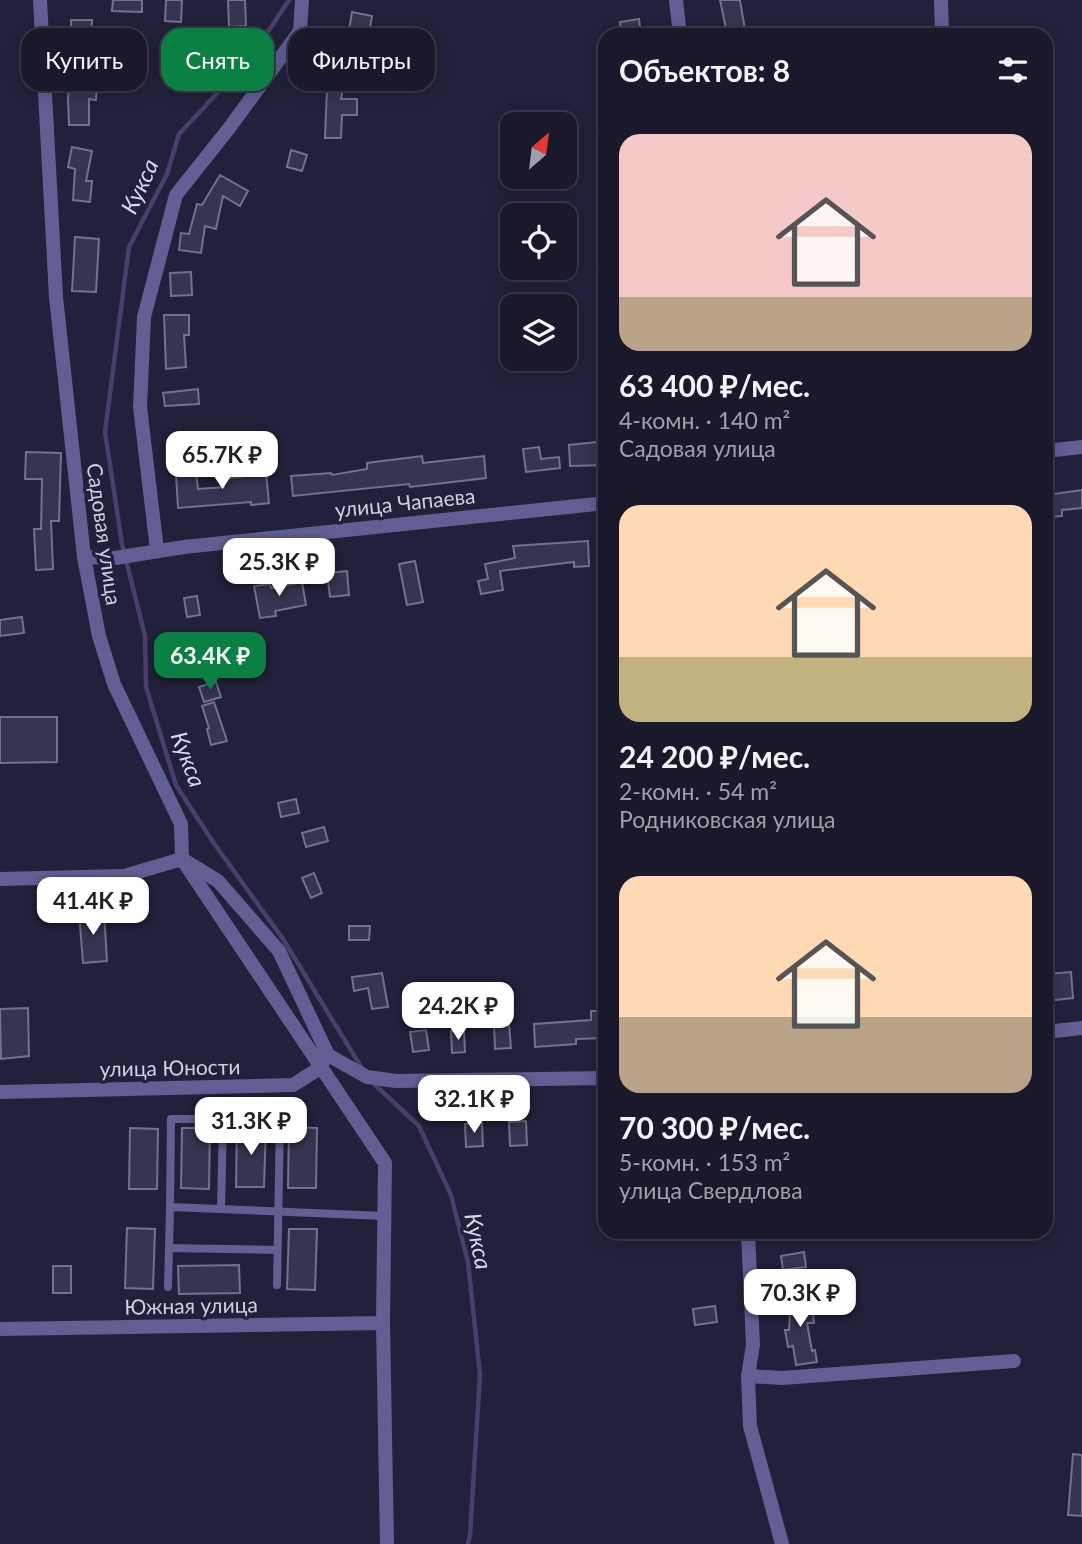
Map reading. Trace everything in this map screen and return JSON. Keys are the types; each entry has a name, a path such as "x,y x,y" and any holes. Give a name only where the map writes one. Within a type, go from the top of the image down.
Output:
{"street":[{"name":"Садовая улица","path":"40,0 56,297 84,556 99,636 114,684 181,824 182,859"},
{"path":"157,550 140,407 144,317 176,195 300,32 302,0"},
{"path":"676,0 679,28"},
{"path":"941,0 942,28"},
{"path":"1053,450 1082,447"},
{"name":"улица Чапаева","path":"84,556 115,558 157,550 598,504"},
{"path":"182,859 385,1163 383,1323 387,1544"},
{"path":"0,879 124,876 182,859 218,881 279,951 328,1055 367,1076 396,1081 598,1077"},
{"path":"1053,1031 1082,1028"},
{"name":"улица Юности","path":"0,1092 293,1085 320,1068 328,1055"},
{"path":"748,1239 753,1345 748,1376 750,1426 782,1544"},
{"name":"Южная улица","path":"0,1329 383,1323"},
{"path":"748,1376 782,1378 1014,1362"}],"lane":[{"path":"168,1287 171,1119 280,1119 276,1285"},
{"path":"221,1209 223,1119"},
{"path":"170,1206 384,1216"},
{"path":"169,1248 277,1250"}],"building":[{"path":"113,0 142,0 142,12 112,11"},
{"path":"166,0 182,0 181,22 165,21"},
{"path":"228,0 245,0 246,26 229,27"},
{"path":"720,0 740,0 745,28 726,28"},
{"path":"352,12 372,16 370,28 349,28"},
{"path":"639,19 640,28 620,28 620,22"},
{"path":"71,20 92,20 91,28 71,28"},
{"path":"69,91 96,91 96,100 89,99 89,125 69,125"},
{"path":"327,91 343,91 341,99 357,99 357,115 342,115 341,138 325,138"},
{"path":"72,147 92,151 86,181 92,181 90,202 73,200 75,169 68,167"},
{"path":"291,150 307,155 302,171 287,167"},
{"path":"220,175 248,191 240,206 223,196 216,229 205,226 201,253 179,250 181,233 189,234 197,204 202,205"},
{"path":"75,237 99,239 96,292 72,291"},
{"path":"191,272 192,295 171,296 170,273"},
{"path":"164,315 189,315 189,335 184,335 186,367 166,369"},
{"path":"198,389 199,404 165,406 163,393"},
{"path":"598,442 598,465 570,466 569,445"},
{"path":"539,447 541,459 559,457 560,468 526,472 523,449"},
{"path":"26,452 61,453 59,521 51,521 53,569 36,570 34,529 41,529 42,479 25,479"},
{"path":"422,456 423,463 484,456 486,478 293,496 291,476 332,475 367,469 367,463"},
{"path":"196,473 198,489 224,487 223,479 266,473 269,503 178,508 176,475"},
{"path":"1082,490 1082,508 1062,510 1062,516 1053,517 1053,494"},
{"path":"588,541 589,566 574,567 574,562 500,571 503,590 481,594 478,581 488,579 485,564 515,558 513,546"},
{"path":"415,561 423,602 407,605 399,564"},
{"path":"347,571 349,595 330,597 327,573"},
{"path":"302,582 306,605 275,611 276,616 260,618 254,586 270,584 271,588"},
{"path":"197,596 200,615 187,617 184,598"},
{"path":"22,617 24,633 0,636 0,620"},
{"path":"216,682 221,697 204,702 199,687"},
{"path":"214,702 227,741 211,745 202,706"},
{"path":"0,717 57,717 57,762 0,763"},
{"path":"296,799 299,813 281,817 278,803"},
{"path":"324,827 328,841 306,847 302,833"},
{"path":"314,873 322,893 311,898 302,878"},
{"path":"104,911 107,961 83,963 79,912"},
{"path":"349,926 370,926 369,940 349,940"},
{"path":"1071,972 1073,998 1053,1000 1053,973"},
{"path":"382,973 388,1007 372,1009 368,988 354,991 352,977"},
{"path":"28,1008 29,1056 1,1059 0,1009"},
{"path":"591,1011 598,1011 598,1038 576,1039 576,1044 535,1047 534,1024 591,1020"},
{"path":"509,1024 511,1048 495,1049 494,1025"},
{"path":"426,1030 429,1050 413,1052 410,1032"},
{"path":"451,1031 464,1031 465,1052 452,1053"},
{"path":"526,1121 527,1145 510,1146 509,1122"},
{"path":"482,1123 483,1146 466,1147 465,1124"},
{"path":"237,1126 266,1127 264,1187 236,1187"},
{"path":"289,1127 317,1128 316,1188 288,1188"},
{"path":"130,1128 158,1129 157,1189 129,1189"},
{"path":"182,1128 210,1128 209,1189 181,1188"},
{"path":"127,1228 155,1229 153,1289 125,1288"},
{"path":"289,1229 317,1229 315,1290 287,1289"},
{"path":"804,1252 806,1267 783,1270 781,1256"},
{"path":"239,1265 240,1293 179,1294 178,1266"},
{"path":"53,1266 71,1266 71,1293 53,1293"},
{"path":"807,1293 814,1323 807,1323 812,1351 815,1350 817,1362 796,1365 793,1346 788,1347 785,1330 789,1330 787,1296"},
{"path":"715,1306 717,1322 695,1325 693,1309"},
{"path":"1073,1454 1082,1455 1082,1516 1068,1515"}],"waterway":[{"name":"Кукса","path":"289,0 251,57 179,134 167,174 129,247 105,432 122,544 145,636 146,687 176,785 213,842 283,939 363,1070"},
{"name":"Кукса","path":"372,1082 419,1126 451,1195 468,1262 480,1374 468,1544"}]}
